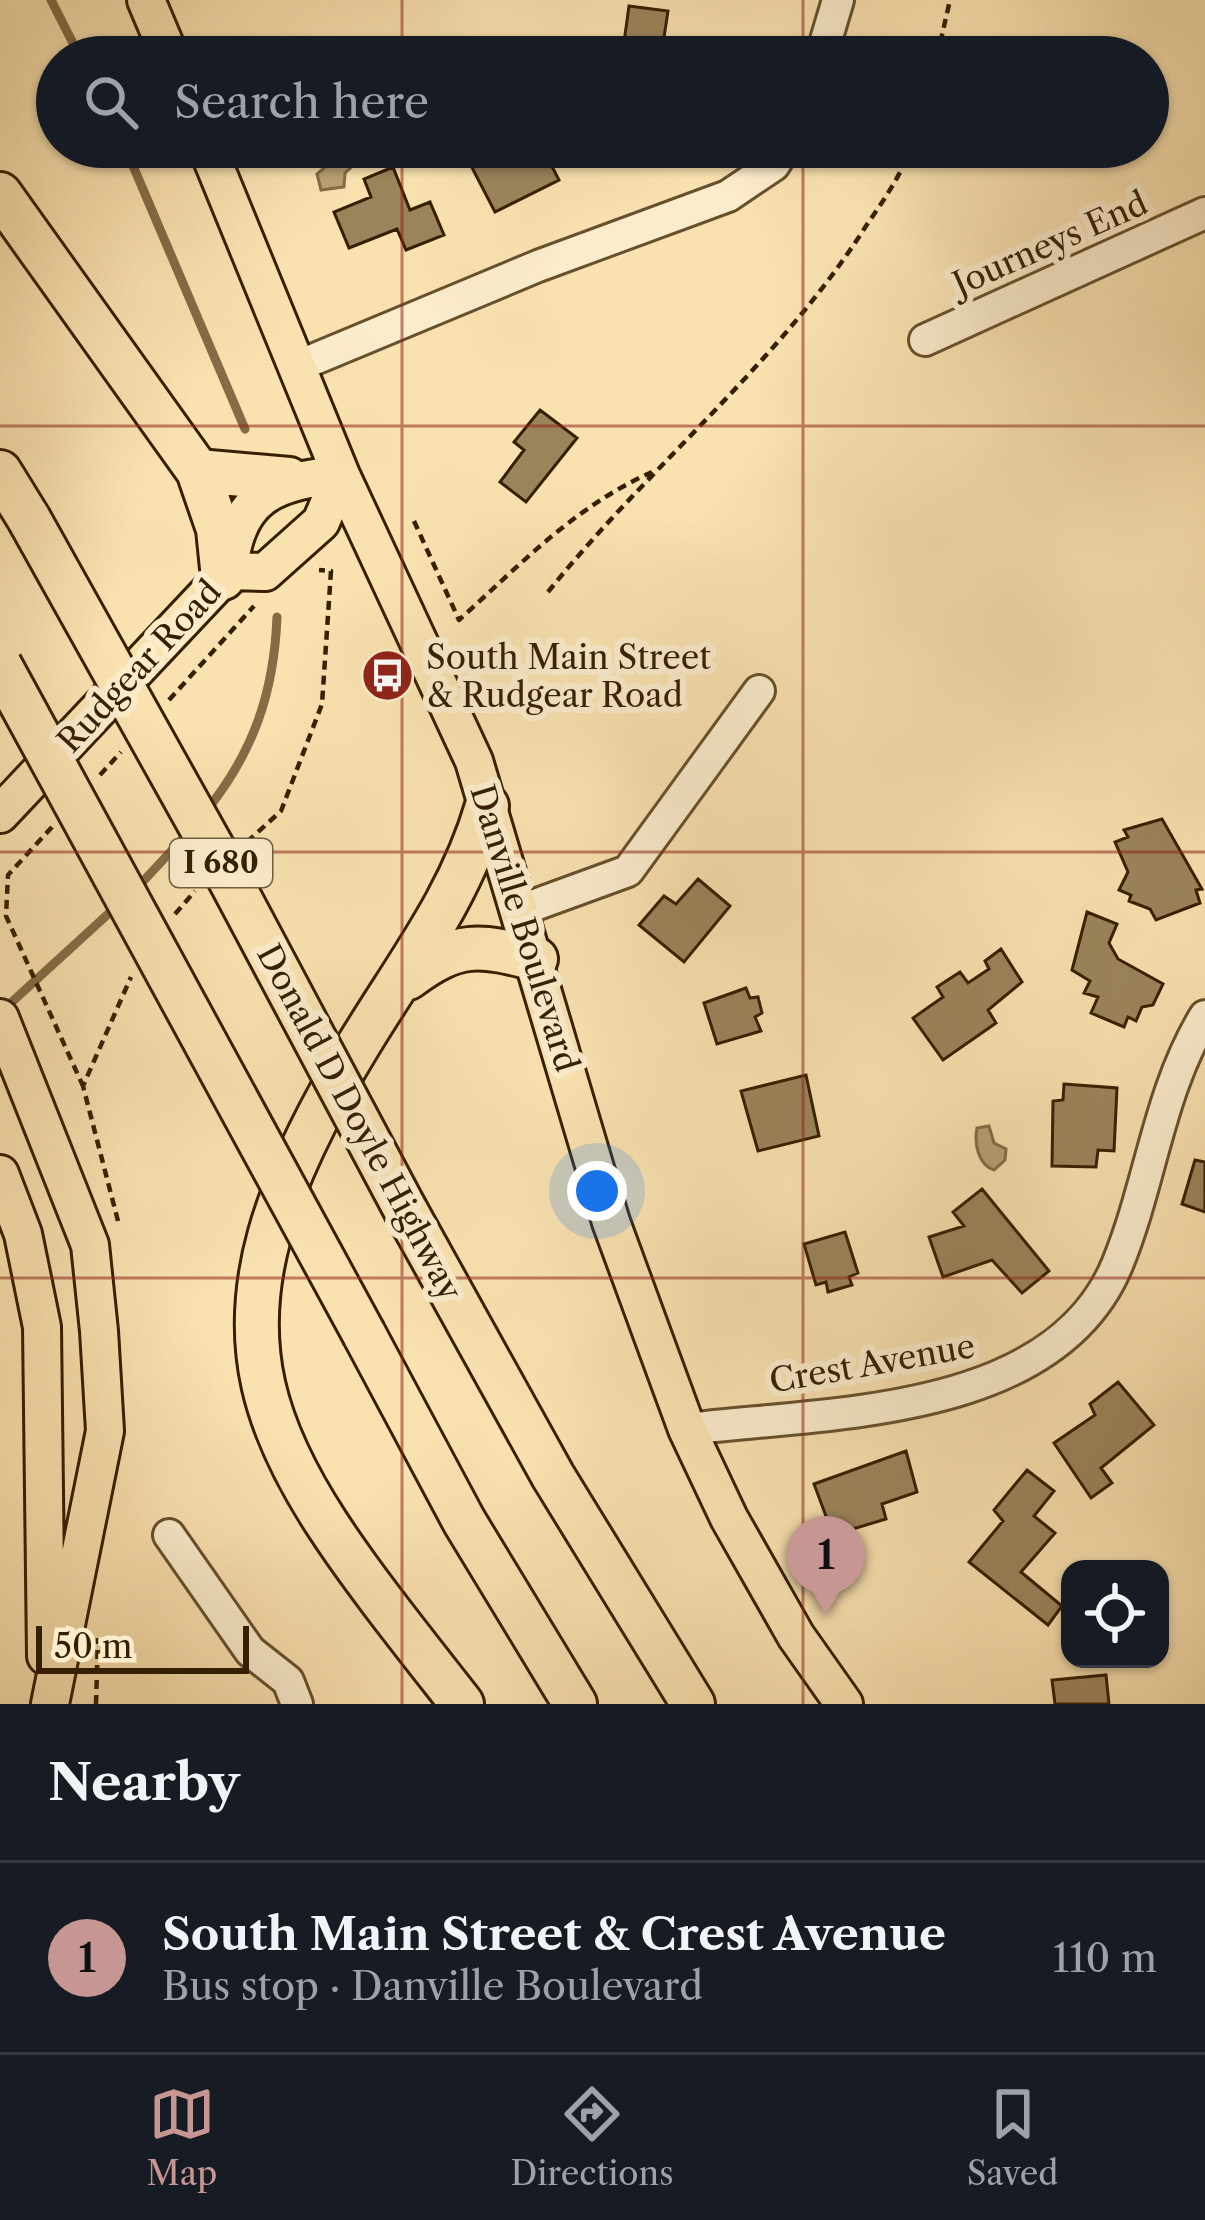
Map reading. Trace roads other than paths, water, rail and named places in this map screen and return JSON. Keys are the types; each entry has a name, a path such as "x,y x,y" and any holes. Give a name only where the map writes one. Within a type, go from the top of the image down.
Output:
{"highway":[{"path":"0,194 198,471 218,529 226,574"},
{"path":"198,471 289,479"},
{"name":"Donald D Doyle Highway","path":"0,472 221,863 553,1476 693,1704"},
{"name":"I 680","path":"0,665 464,1521 575,1704"},
{"path":"463,1704 318,1508 282,1449 260,1385 254,1319 262,1250 285,1180 317,1113 461,884 487,806"},
{"path":"393,989 442,953 466,947 536,958"}],"main road":[{"path":"146,0 161,36"},
{"name":"Danville Boulevard","path":"216,168 341,475 466,744 536,958 611,1222 687,1429 785,1616 844,1704"},
{"path":"289,479 341,475"},
{"name":"Rudgear Road","path":"226,574 265,572 321,522 341,475"},
{"name":"Rudgear Road","path":"0,814 226,574 232,535 244,512 289,479"},
{"path":"0,1018 90,1245 105,1431 49,1704"},
{"path":"0,1174 23,1234 42,1327 41,1521 49,1704"}],"street":[{"path":"827,36 838,0"},
{"path":"298,366 538,266 728,196 770,168"},
{"name":"Journeys End","path":"926,340 1205,213"},
{"path":"521,910 628,871 759,691"},
{"name":"Crest Avenue","path":"687,1429 917,1399 997,1378 1049,1351 1090,1309 1117,1266 1180,1056 1205,1016"},
{"path":"169,1535 250,1651 288,1682 298,1704"}],"waterway":[{"path":"51,0 69,36"},
{"path":"134,168 245,429"},
{"path":"207,810 237,766 258,720 271,670 277,617"},
{"path":"135,890 189,832"},
{"path":"2,1011 118,905"}],"place":[{"name":"South Main Street & Rudgear Road","path":"387,676"},
{"name":"South Main Street & Crest Avenue","path":"826,1615"}]}
